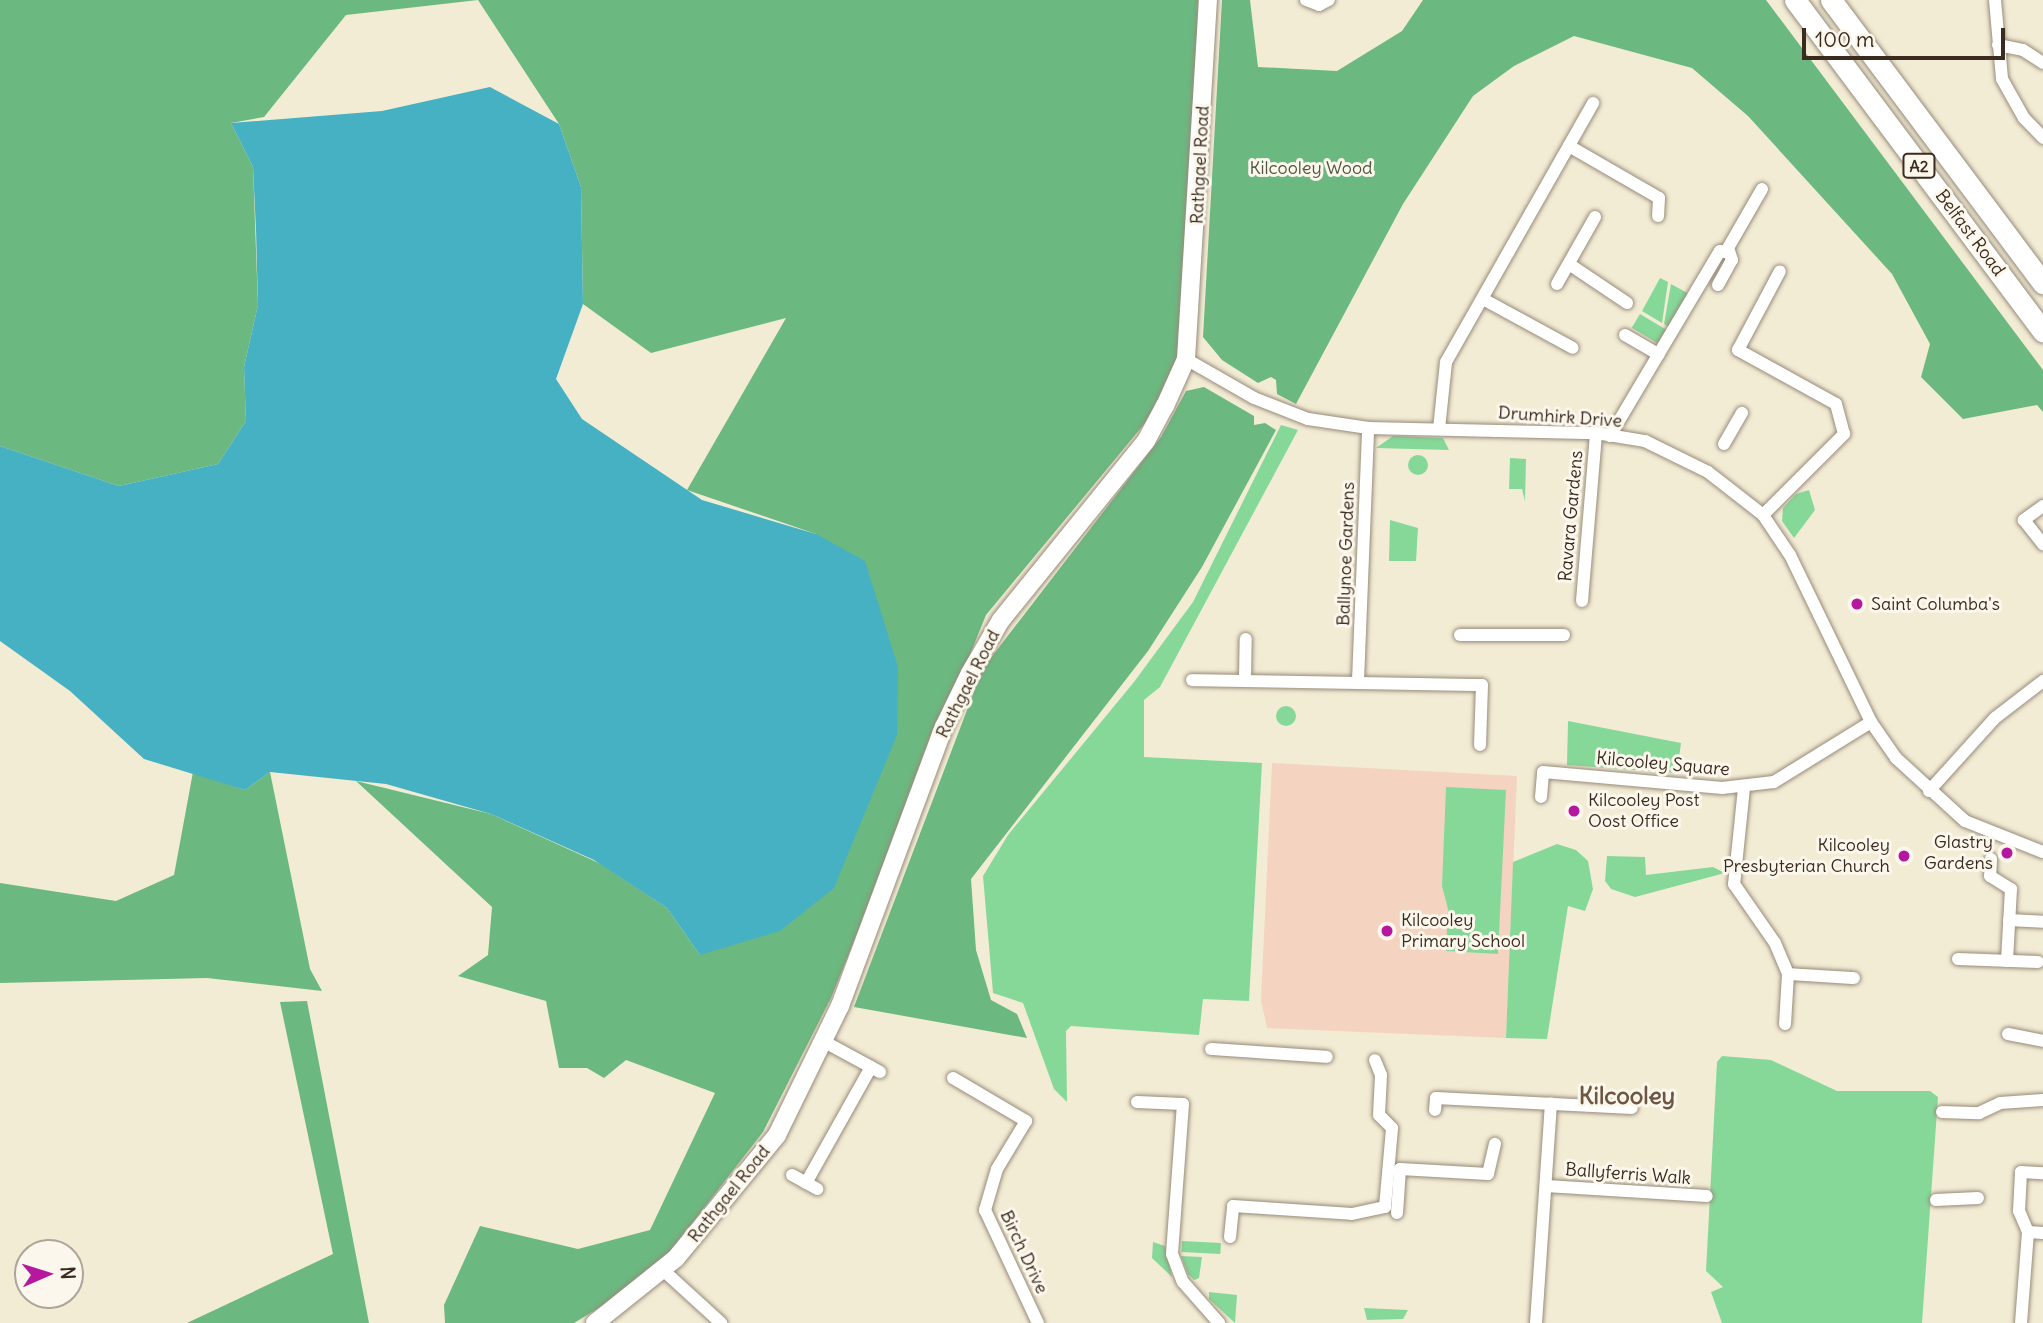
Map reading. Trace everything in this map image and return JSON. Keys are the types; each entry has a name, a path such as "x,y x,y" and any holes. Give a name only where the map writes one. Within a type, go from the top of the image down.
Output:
{"highway":[{"name":"Belfast Road","path":"1795,0 2043,332"},
{"name":"Belfast Road","path":"1831,0 2043,283"}],"street":[{"name":"Rathgael Road","path":"595,1323 663,1270 776,1135 823,1041 944,727 970,673 1033,577 1146,441 1186,359 1208,0"},
{"path":"1306,0 1319,5 1329,0"},
{"path":"1995,0 2002,79 2024,118 2043,138"},
{"path":"1998,46 2023,50 2043,63"},
{"path":"1439,429 1447,362 1593,103"},
{"path":"1569,146 1659,198 1658,216"},
{"path":"1729,253 1762,189"},
{"path":"1557,284 1595,217"},
{"path":"1610,436 1720,251 1729,253"},
{"path":"1718,285 1732,260 1729,253"},
{"path":"1569,264 1627,303"},
{"path":"1763,515 1844,434 1836,404 1738,350 1780,271"},
{"path":"1483,299 1573,348"},
{"path":"1625,335 1658,355"},
{"name":"Drumhirk Drive","path":"1186,359 1296,415 1368,429 1596,433 1645,442 1708,472 1763,515 1790,555 1871,722 1896,758 1929,791 1965,821 2043,852"},
{"path":"1724,444 1742,413"},
{"name":"Ballynoe Gardens","path":"1358,681 1368,429"},
{"name":"Ravara Gardens","path":"1582,601 1596,433"},
{"path":"2043,506 2024,520 2043,544"},
{"path":"1460,635 1564,635"},
{"path":"1245,678 1246,639"},
{"path":"1192,680 1245,678 1482,685 1480,745"},
{"path":"1929,791 1995,718 2043,681"},
{"name":"Kilcooley Square","path":"1541,797 1543,772 1744,788 1774,782 1871,722"},
{"path":"1744,788 1734,884 1774,943 1788,974 1785,1024"},
{"path":"1991,859 1990,876 2011,889 2007,961"},
{"path":"2009,920 2043,922"},
{"path":"1958,959 2038,962"},
{"path":"1788,974 1854,978"},
{"path":"2008,1034 2043,1041"},
{"path":"792,1175 811,1186 875,1070 823,1041"},
{"path":"1211,1049 1327,1057"},
{"path":"1230,1237 1233,1206 1352,1214 1385,1207 1392,1128 1379,1115 1381,1075 1376,1060"},
{"name":"Birch Drive","path":"953,1078 1026,1121 997,1169 985,1210 1038,1323"},
{"path":"1435,1110 1436,1098 1632,1108"},
{"path":"1942,1112 1979,1112 2000,1103 2043,1100"},
{"path":"1137,1102 1183,1104 1172,1254 1183,1282 1219,1323"},
{"path":"1536,1323 1551,1104"},
{"path":"1397,1213 1400,1169 1489,1180 1495,1144"},
{"path":"2021,1323 2028,1233 2019,1211 2021,1172 2043,1173"},
{"name":"Ballyferris Walk","path":"1546,1186 1707,1196"},
{"path":"1936,1200 1978,1198"},
{"path":"2028,1233 2043,1233"},
{"path":"663,1270 721,1323"}],"shaded area":[{"name":"Kilcooley Primary School","path":"1272,763 1517,776 1506,1038 1267,1028 1261,1000"}],"green space":[{"path":"0,0 478,0 346,15 264,117 231,123 253,167 258,305 244,367 246,421 218,464 119,486 0,446"},
{"path":"478,0 1198,0 1193,215 1181,353 1155,411 986,615 831,998 763,1132 651,1276 574,1323 445,1323 444,1305 480,1226 578,1249 650,1230 715,1093 626,1060 604,1078 587,1068 559,1068 546,1001 458,976 488,955 492,907 356,781 491,814 601,864 667,908 700,955 816,534 687,490 786,318 651,353 583,304 581,187 559,124"},
{"name":"Kilcooley Wood","path":"1222,0 1250,0 1258,67 1337,71 1402,31 1423,0 1766,0 2043,370 2043,412 2037,405 1963,419 1921,377 1930,344 1892,274 1748,116 1692,68 1574,36 1514,66 1473,96 1403,204 1296,404 1277,394 1276,380 1271,377 1258,383 1222,360 1203,337"},
{"path":"1660,278 1668,282 1662,323 1642,311"},
{"path":"1671,284 1691,295 1672,329 1664,324"},
{"path":"1640,314 1670,332 1662,346 1632,328"},
{"path":"1204,387 1254,416 1254,425 1265,423 1276,430 1202,567 1148,651 971,879 976,950 991,1000 1017,1014 1027,1038 854,1007 983,668 1161,437 1186,391"},
{"path":"1281,425 1298,430 1160,687 1144,700 1144,757 1262,763 1249,1001 1203,999 1199,1035 1071,1026 1066,1031 1067,1102 1054,1089 1023,1003 993,993 983,876 1008,835 1134,682 1193,602"},
{"path":"1393,436 1443,438 1449,450 1376,448"},
{"path":"1418,455 1425,458 1428,465 1425,472 1418,475 1411,472 1408,465 1411,458"},
{"path":"1510,458 1526,459 1525,501 1522,489 1509,489"},
{"path":"1809,490 1815,510 1794,538 1782,521 1783,508 1796,494"},
{"path":"1390,520 1418,528 1416,561 1389,561"},
{"path":"1286,706 1293,709 1296,716 1293,723 1286,726 1279,723 1276,716 1279,709"},
{"path":"1568,721 1681,743 1677,773 1567,765"},
{"path":"193,772 245,790 270,772 310,969 322,991 207,978 0,983 0,883 116,901 174,875"},
{"path":"1446,787 1506,790 1498,954 1446,951 1448,909 1442,886"},
{"path":"1557,844 1576,850 1588,861 1593,889 1585,911 1568,906 1547,1039 1506,1038 1513,862"},
{"path":"1607,856 1645,857 1646,875 1713,867 1725,873 1635,897 1611,889 1605,881"},
{"path":"307,1001 369,1323 187,1323 333,1254 280,1002"},
{"path":"1722,1056 1771,1060 1837,1091 1930,1091 1938,1097 1922,1323 1722,1323 1711,1292 1723,1287 1706,1271 1717,1062"},
{"path":"1182,1241 1221,1243 1220,1254 1181,1252"},
{"path":"1153,1242 1165,1246 1172,1277 1152,1258"},
{"path":"1181,1256 1202,1257 1199,1278 1194,1280 1188,1274"},
{"path":"1209,1292 1237,1295 1235,1323 1209,1299"},
{"path":"1364,1308 1408,1310 1403,1319 1367,1320"}],"water":[{"path":"490,87 559,124 581,187 583,304 556,379 582,419 702,500 816,534 865,561 898,667 897,735 834,888 780,931 700,955 667,908 594,860 491,814 386,784 270,772 245,790 144,759 70,691 0,641 0,446 119,486 218,464 246,421 244,367 258,305 253,167 231,123 382,111"}],"place":[{"name":"Saint Columba's","path":"1857,604"},
{"name":"Kilcooley Post Oost Office","path":"1574,811"},
{"name":"Glastry Gardens","path":"2007,853"},
{"name":"Kilcooley Presbyterian Church","path":"1904,856"},
{"name":"Kilcooley Primary School","path":"1387,931"}],"district":[{"name":"Kilcooley","path":"1627,1096"}]}
